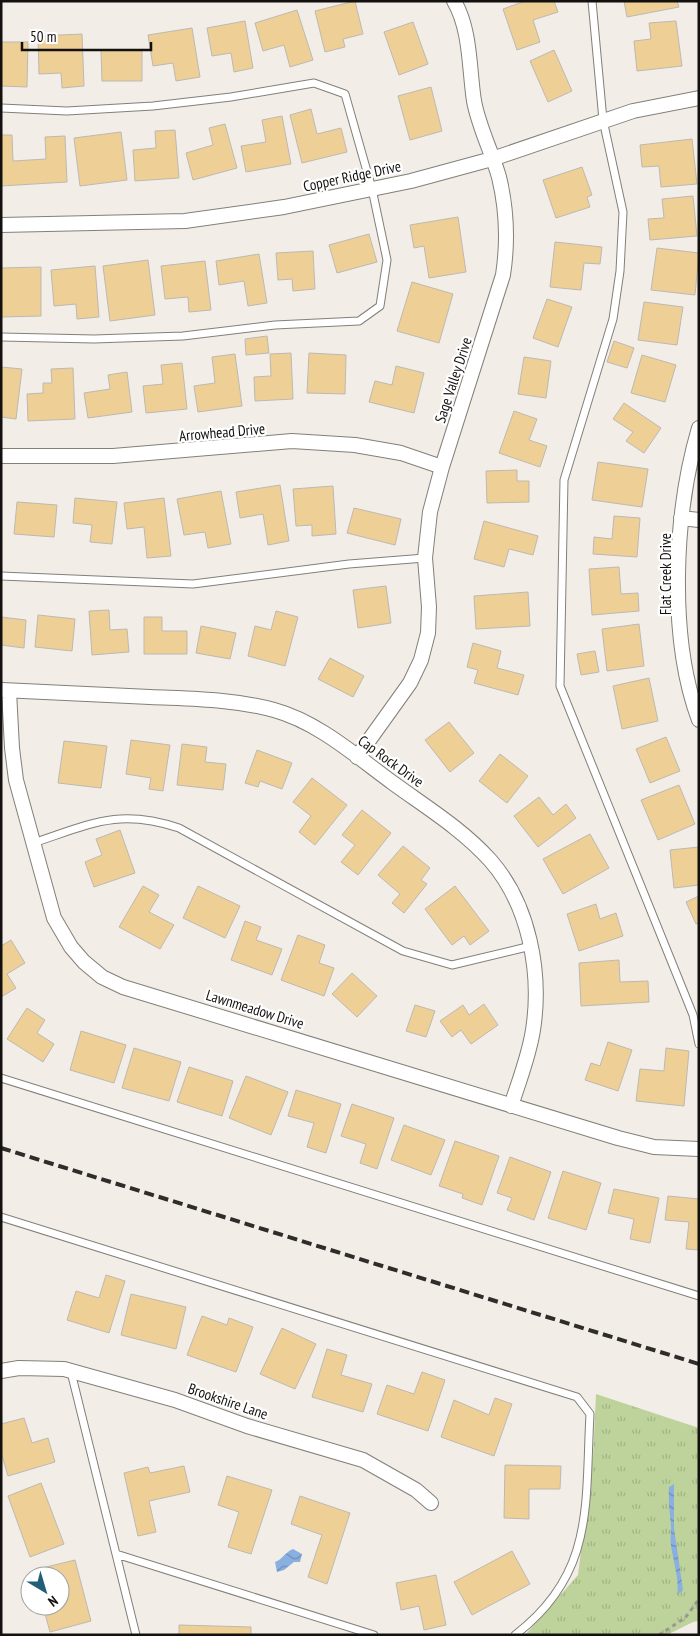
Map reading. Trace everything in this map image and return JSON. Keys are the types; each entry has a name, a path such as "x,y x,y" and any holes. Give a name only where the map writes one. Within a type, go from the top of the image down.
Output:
{"street":[{"name":"Sage Valley Drive","path":"357,756 410,683 420,660 428,633 425,558 430,512 442,467 503,275 507,243 506,215 498,177 474,104 463,18 454,1"},
{"name":"Copper Ridge Drive","path":"1,225 185,221 284,207 372,189 492,159 603,120 661,104 699,98"},
{"name":"Flat Creek Drive","path":"699,428 691,455 681,518 678,589 684,658 699,720"},
{"name":"Arrowhead Drive","path":"1,456 113,456 292,441 355,444 401,453 442,467"},
{"path":"681,518 699,520"},
{"name":"Cap Rock Drive","path":"5,690 194,699 250,705 274,710 296,718 328,736 461,832 491,861 510,890 531,946 536,1000 534,1029 527,1059 511,1106"},
{"name":"Lawnmeadow Drive","path":"5,690 16,780 59,928 71,947 84,962 112,982 637,1144 699,1149"},
{"name":"Brookshire Lane","path":"1,1371 43,1368 71,1371 175,1400 247,1426 363,1460 416,1490 432,1503"}],"lane":[{"path":"592,1 603,120 623,212 620,271 613,319 564,480 560,686 693,1015 699,1044"},
{"path":"1,108 67,111 153,106 231,97 314,83 346,94 372,189 387,260 380,306 359,321 275,325 183,336 94,339 1,337"},
{"path":"1,576 193,584 349,564 425,558"},
{"path":"33,843 115,818 153,820 179,828 403,951 452,965 531,946"},
{"path":"1,1078 699,1296"},
{"path":"1,1217 577,1397 590,1414 585,1503 578,1552 569,1574 557,1594 537,1617 515,1635"},
{"path":"71,1371 136,1635"},
{"path":"116,1554 374,1635"}],"path":[{"path":"659,1635 686,1618 699,1599"}],"green space":[{"path":"596,1394 699,1428 699,1621 667,1635 525,1635 578,1575 593,1456"}],"water":[{"path":"674,1484 674,1528 683,1590 677,1595 677,1578 671,1543 669,1497 669,1487"},
{"path":"293,1549 302,1554 300,1562 294,1562 284,1570 277,1572 275,1562"}],"building":[{"path":"355,1 363,34 343,39 345,47 325,52 315,11"},
{"path":"525,1 554,1 558,12 533,20 540,42 517,50 503,9"},
{"path":"624,1 677,1 679,7 627,17"},
{"path":"297,10 313,60 290,67 284,45 263,51 255,23"},
{"path":"245,21 253,68 234,72 231,53 212,56 207,28"},
{"path":"676,21 682,66 637,71 634,41 651,39 649,23"},
{"path":"413,22 428,64 399,75 384,32"},
{"path":"192,28 200,77 176,81 173,63 153,66 148,35"},
{"path":"82,34 84,86 62,88 61,73 39,74 38,36"},
{"path":"1,42 28,42 27,87 1,86"},
{"path":"101,50 142,50 142,81 102,81"},
{"path":"554,50 572,91 548,102 530,61"},
{"path":"431,87 442,131 410,140 398,96"},
{"path":"311,109 317,134 341,128 347,152 302,163 290,115"},
{"path":"282,116 291,164 246,172 241,146 266,142 262,120"},
{"path":"225,124 237,168 193,180 186,153 213,145 209,128"},
{"path":"175,130 179,178 135,181 133,150 156,148 155,131"},
{"path":"121,132 127,180 80,186 74,138"},
{"path":"1,135 12,135 13,161 46,159 45,137 65,136 67,182 1,186"},
{"path":"692,139 697,184 661,187 659,166 642,167 640,145"},
{"path":"582,167 592,195 587,197 590,207 556,218 543,180"},
{"path":"693,196 697,236 650,240 648,219 664,218 662,199"},
{"path":"458,217 466,272 429,278 424,246 414,248 410,225"},
{"path":"369,234 377,262 337,273 329,245"},
{"path":"555,242 602,247 600,264 584,263 581,290 550,287"},
{"path":"657,248 699,253 695,295 651,290"},
{"path":"313,251 315,289 293,291 292,279 278,280 276,253"},
{"path":"259,254 267,303 248,306 244,281 219,285 216,261"},
{"path":"148,260 155,315 110,321 103,266"},
{"path":"205,261 211,310 189,312 188,297 165,299 161,266"},
{"path":"95,266 99,317 77,319 76,304 54,306 51,270"},
{"path":"41,267 41,316 1,317 1,268"},
{"path":"412,282 453,294 439,343 397,331"},
{"path":"547,299 572,307 558,347 533,338"},
{"path":"644,302 683,307 677,345 638,340"},
{"path":"267,336 269,353 246,355 245,339"},
{"path":"614,341 634,348 627,368 607,362"},
{"path":"291,353 293,399 255,401 254,377 271,376 270,354"},
{"path":"309,353 346,355 345,394 307,393"},
{"path":"235,354 242,406 198,412 194,386 215,383 212,357"},
{"path":"642,355 676,365 665,402 631,393"},
{"path":"524,357 551,361 546,398 518,394"},
{"path":"182,363 187,409 146,413 143,386 163,384 161,365"},
{"path":"396,366 424,373 414,413 369,402 375,381 392,385"},
{"path":"1,367 22,369 16,419 1,417"},
{"path":"73,368 75,419 28,421 27,394 43,393 43,383 52,383 51,369"},
{"path":"127,372 132,412 88,418 84,393 110,389 108,375"},
{"path":"624,403 661,428 644,453 626,441 633,432 613,419"},
{"path":"514,411 537,419 529,440 547,446 540,467 499,453"},
{"path":"598,462 648,469 642,507 592,500"},
{"path":"517,470 517,481 529,481 529,502 487,503 486,471"},
{"path":"280,485 289,541 268,545 263,514 240,518 236,492"},
{"path":"333,486 336,534 312,536 312,525 296,526 293,489"},
{"path":"221,491 231,544 208,548 205,532 184,535 177,499"},
{"path":"75,498 117,502 112,544 90,542 92,525 73,523"},
{"path":"164,498 171,556 147,558 144,527 127,529 124,503"},
{"path":"17,502 57,505 54,537 14,534"},
{"path":"354,508 401,519 395,545 347,533"},
{"path":"614,516 640,518 637,557 593,554 594,537 612,539"},
{"path":"484,521 538,536 533,555 509,549 504,567 474,559"},
{"path":"619,567 621,594 638,593 639,611 592,615 589,569"},
{"path":"386,586 391,623 358,628 353,590"},
{"path":"528,592 530,626 476,629 474,596"},
{"path":"109,610 110,630 127,629 129,652 92,655 89,611"},
{"path":"276,611 298,617 285,666 248,656 255,626 271,630"},
{"path":"38,615 75,619 72,651 35,647"},
{"path":"1,617 26,620 24,648 1,645"},
{"path":"144,617 162,617 162,631 187,631 187,654 144,654"},
{"path":"639,624 644,666 607,671 602,629"},
{"path":"201,626 236,633 230,659 196,653"},
{"path":"473,643 501,651 497,668 524,675 518,695 474,683 478,670 467,667"},
{"path":"595,651 599,672 581,675 577,654"},
{"path":"330,658 364,676 353,697 318,679"},
{"path":"649,678 658,721 622,729 613,686"},
{"path":"449,722 474,753 450,772 425,740"},
{"path":"666,737 680,771 650,783 636,749"},
{"path":"131,740 170,745 163,791 149,789 151,778 126,774"},
{"path":"64,741 107,746 101,788 58,783"},
{"path":"182,744 207,747 205,762 226,764 223,790 177,785"},
{"path":"257,750 292,763 282,789 260,781 258,787 245,783"},
{"path":"500,754 528,776 507,803 479,781"},
{"path":"312,778 347,805 315,845 299,832 311,816 293,802"},
{"path":"679,785 695,824 658,840 641,800"},
{"path":"539,797 553,815 566,804 576,818 538,847 514,816"},
{"path":"362,810 391,833 358,875 341,862 355,845 342,835"},
{"path":"120,830 135,873 94,887 85,862 102,855 96,839"},
{"path":"590,834 609,868 563,894 543,859"},
{"path":"403,846 430,868 421,880 427,884 404,913 392,903 400,894 378,875"},
{"path":"699,847 699,885 674,888 670,850"},
{"path":"143,886 159,895 149,912 174,925 160,949 119,927"},
{"path":"198,886 240,906 225,938 183,918"},
{"path":"455,886 489,931 470,945 464,936 452,945 425,909"},
{"path":"699,896 699,923 696,924 686,902"},
{"path":"596,904 600,919 616,913 623,936 579,951 567,914"},
{"path":"245,921 261,927 256,940 282,949 272,975 231,960"},
{"path":"298,935 325,945 319,963 334,968 324,996 281,980"},
{"path":"11,940 25,963 7,974 16,988 1,997 1,946"},
{"path":"619,960 620,982 648,981 649,1002 581,1006 579,963"},
{"path":"352,973 377,996 357,1017 332,994"},
{"path":"484,1004 498,1025 471,1044 461,1030 452,1037 440,1021 463,1005 469,1015"},
{"path":"415,1005 435,1011 426,1037 406,1031"},
{"path":"27,1008 45,1020 37,1033 54,1044 43,1062 7,1039"},
{"path":"81,1031 126,1045 114,1083 70,1070"},
{"path":"608,1042 632,1050 618,1091 585,1080 591,1063 600,1066"},
{"path":"134,1048 181,1062 169,1101 122,1088"},
{"path":"666,1048 689,1051 684,1106 636,1101 640,1069 664,1071"},
{"path":"189,1067 233,1081 222,1116 177,1102"},
{"path":"246,1076 288,1092 271,1135 229,1118"},
{"path":"296,1090 341,1104 326,1153 307,1147 314,1123 288,1116"},
{"path":"352,1104 394,1118 377,1169 360,1163 366,1144 341,1136"},
{"path":"404,1125 445,1140 431,1175 391,1160"},
{"path":"455,1141 499,1156 482,1205 462,1198 463,1194 439,1186"},
{"path":"510,1157 551,1172 534,1220 507,1210 512,1198 497,1193"},
{"path":"563,1171 601,1183 586,1230 548,1218"},
{"path":"614,1189 659,1198 650,1243 630,1239 634,1219 608,1213"},
{"path":"668,1196 699,1199 699,1250 686,1249 689,1222 665,1220"},
{"path":"106,1275 125,1281 109,1333 67,1320 76,1291 99,1298"},
{"path":"131,1294 186,1307 176,1349 121,1335"},
{"path":"202,1316 227,1325 229,1318 253,1327 236,1372 187,1355"},
{"path":"282,1328 316,1344 295,1389 260,1374"},
{"path":"327,1349 347,1355 341,1375 372,1384 363,1412 312,1397"},
{"path":"422,1372 445,1380 428,1431 377,1414 387,1385 414,1394"},
{"path":"495,1398 512,1404 494,1456 441,1437 454,1400 489,1415"},
{"path":"24,1418 32,1443 48,1438 55,1462 8,1476 1,1452 1,1424"},
{"path":"505,1465 561,1466 560,1489 529,1489 529,1519 504,1518"},
{"path":"184,1466 190,1492 149,1501 156,1532 138,1536 124,1473 148,1467 150,1473"},
{"path":"227,1476 272,1490 251,1554 228,1547 239,1512 218,1505"},
{"path":"41,1483 64,1544 30,1557 8,1496"},
{"path":"300,1496 350,1513 327,1584 308,1577 322,1535 291,1524"},
{"path":"512,1551 530,1584 472,1615 454,1582"},
{"path":"75,1560 91,1621 50,1632 46,1616 70,1616 70,1566 50,1566"},
{"path":"436,1575 446,1625 424,1630 419,1606 401,1610 396,1583"},
{"path":"179,1625 251,1627 251,1635 179,1635"}],"railway":[{"path":"1,1148 699,1364"}]}
